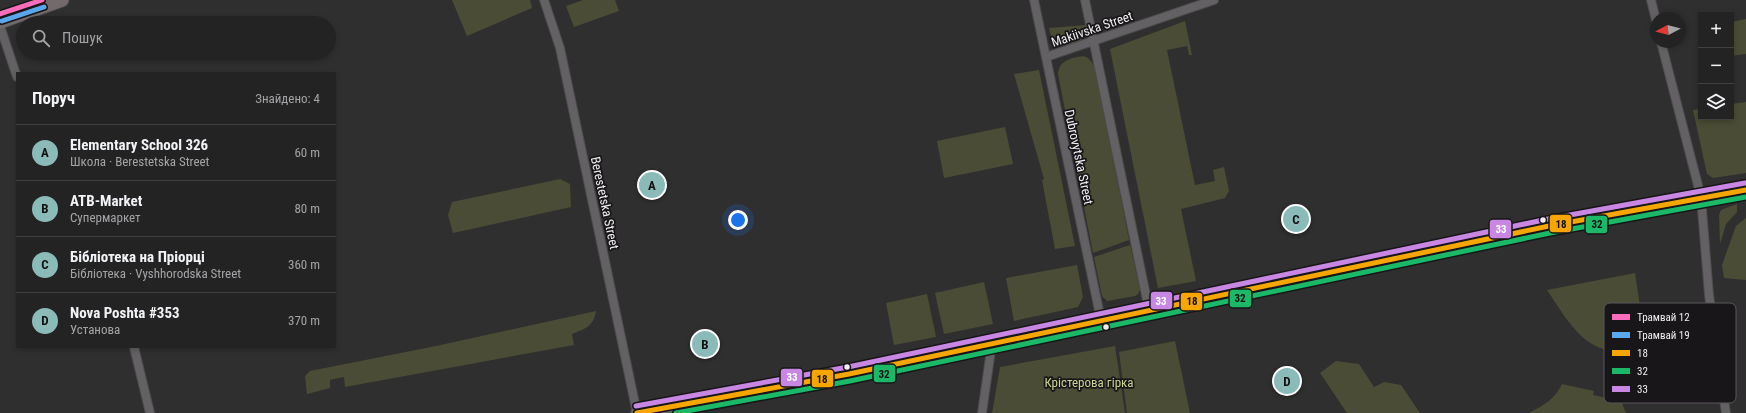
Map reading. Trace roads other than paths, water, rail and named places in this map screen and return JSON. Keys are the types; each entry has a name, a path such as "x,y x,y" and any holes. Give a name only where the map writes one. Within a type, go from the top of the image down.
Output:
{"main road":[{"path":"17,16 62,0"},
{"path":"0,22 16,16"},
{"path":"637,413 849,374 1491,238 1701,197 1746,190"}],"street":[{"name":"Berestetska Street","path":"544,0 560,48 637,413"},
{"name":"Dubrovytska Street","path":"1034,0 1101,320"},
{"path":"1085,0 1149,310"},
{"name":"Makiivska Street","path":"1046,57 1214,0"},
{"path":"1651,0 1654,12"},
{"path":"0,26 16,74"},
{"path":"1663,48 1701,197 1711,303"},
{"path":"982,413 992,343"},
{"path":"134,348 150,413"},
{"path":"1725,403 1726,413"}],"tram line":[{"name":"12","path":"0,14 42,0"},
{"name":"19","path":"17,16 44,7"},
{"name":"19","path":"2,21 16,16"}],"place":[{"name":"Elementary School 326","path":"652,185"},
{"name":"Бібліотека на Пріорці","path":"1296,219"},
{"name":"ATB-Market","path":"705,344"},
{"name":"Nova Poshta #353","path":"1287,381"}],"park label":[{"name":"Крістерова гірка","path":"1089,382"}]}
